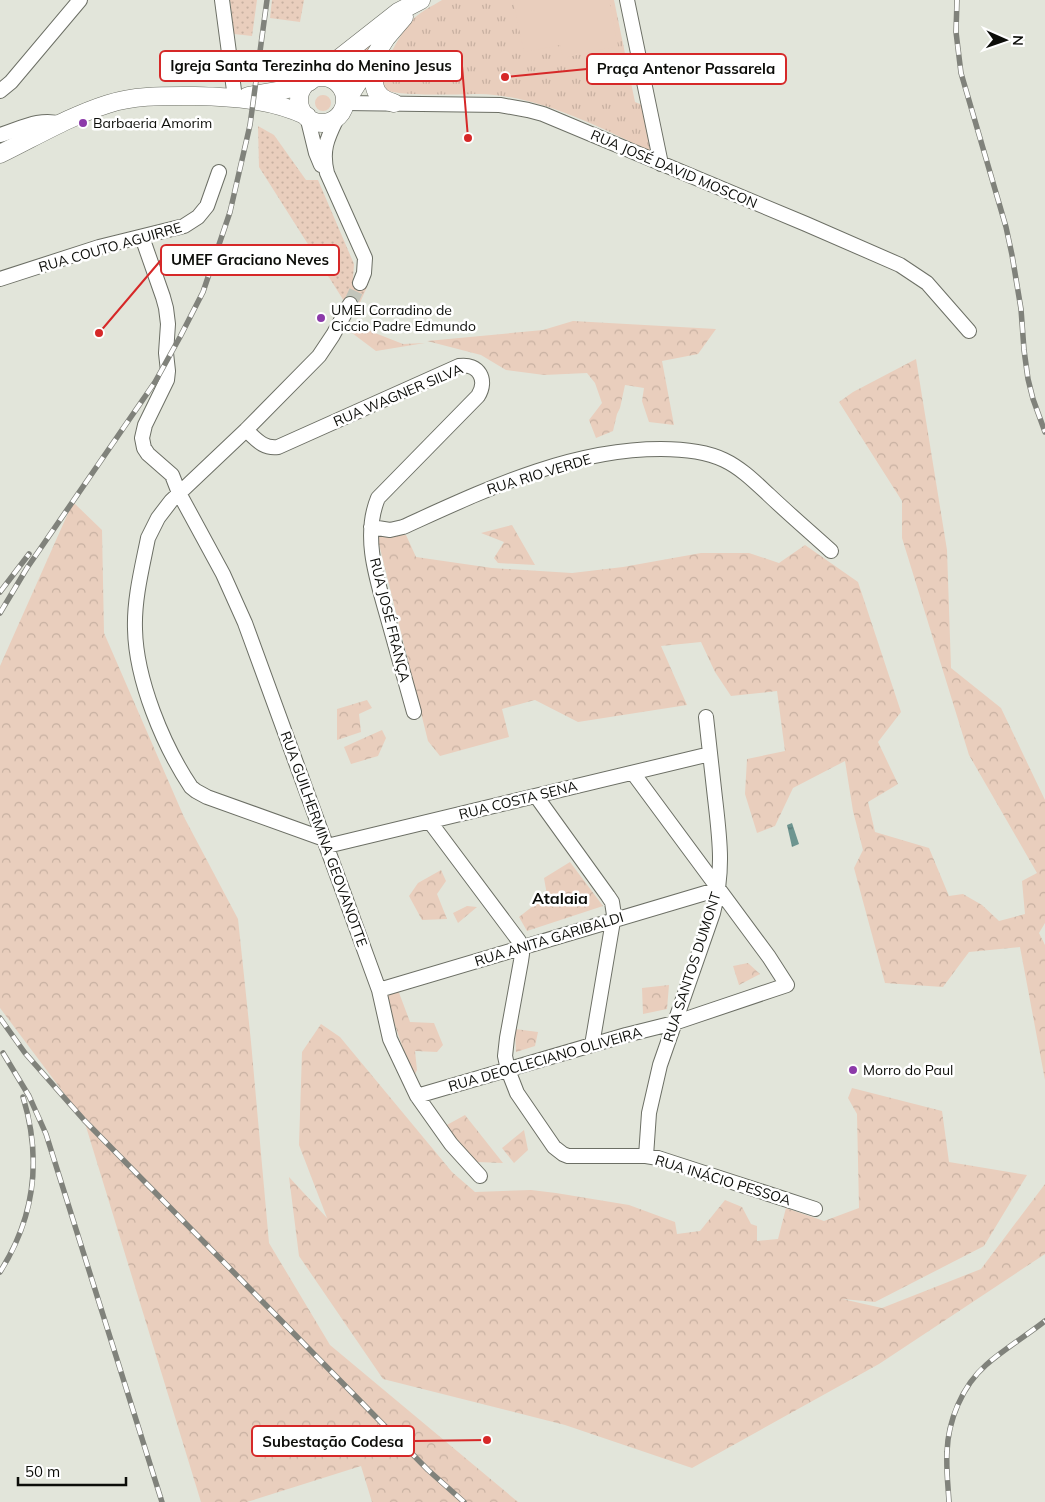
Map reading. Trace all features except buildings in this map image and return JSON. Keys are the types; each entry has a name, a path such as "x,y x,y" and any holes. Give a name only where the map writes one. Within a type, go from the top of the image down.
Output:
{"street":[{"path":"0,91 10,82 80,0"},
{"path":"222,0 235,98"},
{"path":"360,283 364,273 365,258 327,173 324,164 325,147 341,109 386,38 421,0"},
{"path":"327,173 319,161 307,116 302,109 300,96 303,88 398,12 421,0"},
{"path":"627,0 661,164"},
{"path":"386,38 376,66 374,84 379,95 394,104"},
{"path":"0,154 88,111 127,99 162,96 235,98 282,106 307,116 314,121 322,122 330,121 341,109 344,94 341,87 332,79 320,77 288,89 235,98"},
{"name":"RUA JOSÉ DAVID MOSCON","path":"341,109 394,104 500,105 543,114 900,265 927,283 968,331"},
{"path":"0,135 40,122 61,124"},
{"name":"RUA COUTO AGUIRRE","path":"0,279 99,247 184,226 198,217 210,200 219,172"},
{"name":"RUA GUILHERMINA GEOVANOTTE","path":"142,237 166,308 168,324 167,380 145,425 142,438 144,448 148,454 172,475 179,493 222,574 244,623 379,990 390,1039 417,1096 451,1144 480,1176"},
{"path":"325,843 207,797 196,791 188,782 176,762 148,697 139,662 135,630 135,610 148,538 158,518 171,501 246,430 319,356 350,304"},
{"name":"RUA WAGNER SILVA","path":"246,430 262,445 278,448 460,366 465,365 475,368 482,378 482,390 378,498 374,508 371,527"},
{"name":"RUA RIO VERDE","path":"371,527 390,530 403,527 506,482 556,465 634,450 682,450 708,454 736,467 830,551"},
{"name":"RUA JOSÉ FRANÇA","path":"371,527 375,570 414,712"},
{"name":"RUA SANTOS DUMONT","path":"646,1156 652,1098 660,1065 713,913 719,889 721,850 706,717"},
{"name":"RUA COSTA SENA","path":"325,843 430,822 710,754"},
{"path":"633,773 719,889"},
{"path":"536,796 612,902 614,915 592,1045"},
{"path":"430,822 516,936 521,948"},
{"name":"RUA ANITA GARIBALDI","path":"379,990 719,889"},
{"name":"RUA DEOCLECIANO OLIVEIRA","path":"417,1096 674,1023 787,986 776,966 719,889"},
{"name":"RUA INÁCIO PESSOA","path":"521,948 521,961 507,1038 506,1056 508,1070 516,1093 558,1151 568,1156 646,1156 664,1160 815,1209"}],"green space":[{"path":"230,0 257,0 252,36 234,34"},
{"path":"272,0 304,0 300,22 270,18"},
{"path":"442,0 614,0 635,102 645,106 654,147 651,152 568,114 523,100 479,94 429,95 401,93 385,89 382,82 382,70 400,37 413,19"},
{"path":"513,0 609,0 618,46 563,58 560,45 524,52"},
{"path":"378,34 351,82 341,77 325,74"},
{"path":"320,95 326,95 331,100 329,109 320,111 315,106 315,100"},
{"path":"258,126 274,135 306,180 318,180 354,264 353,279 367,287 358,307 344,301 259,167"},
{"path":"573,321 716,329 698,354 662,361 674,425 649,422 642,401 644,388 625,385 613,431 596,438 589,420 602,403 595,383 587,373 544,375 506,370 481,355 427,341 543,330"},
{"path":"352,324 403,344 425,343 376,351 348,330"},
{"path":"916,359 947,550 951,668 1001,708 1045,800 1045,923 1039,933 1045,945 1045,1080 1020,947 969,952 943,987 885,983 854,868 863,850 853,811 845,761 793,788 775,826 757,833 745,794 747,759 785,751 777,691 731,696 715,672 701,642 661,646 687,705 578,722 535,700 502,709 509,737 440,756 428,741 377,536 406,535 416,557 492,568 572,573 623,567 701,553 749,553 779,563 805,545 858,582 901,712 878,742 898,784 868,802 875,832 929,848 949,896 963,894 982,905 999,921 1025,914 1022,881 1037,873 969,755 902,538 902,501 839,402 853,392"},
{"path":"73,502 102,530 104,633 184,817 238,919 269,1243 330,1345 518,1502 372,1502 361,1466 247,1502 201,1502 84,1120 0,1008 0,666"},
{"path":"512,525 535,565 498,563 494,558 504,542 481,533"},
{"path":"367,700 372,708 359,714 361,732 337,740 337,709"},
{"path":"382,730 386,738 378,756 351,764 344,747"},
{"path":"570,862 603,906 527,931 519,917 547,895 544,878"},
{"path":"441,870 446,881 437,894 447,919 422,920 409,896 418,883"},
{"path":"467,906 477,907 458,923 453,913"},
{"path":"748,963 760,974 739,985 733,966"},
{"path":"669,985 667,1009 643,1014 642,988"},
{"path":"398,990 410,1022 434,1023 443,1045 437,1052 415,1051 417,1070 413,1078 385,996"},
{"path":"321,1024 340,1037 452,1172 475,1192 531,1190 629,1205 675,1222 677,1234 700,1231 725,1200 742,1207 751,1224 757,1226 757,1241 778,1239 786,1208 824,1221 859,1208 857,1114 848,1098 852,1088 942,1111 949,1162 1027,1175 984,1246 875,1302 842,1299 882,1308 981,1269 1045,1184 1045,1254 879,1364 692,1468 565,1425 383,1379 299,1256 289,1177 327,1218 299,1145 302,1052"},
{"path":"515,1029 538,1032 535,1046 516,1052"},
{"path":"465,1115 503,1163 477,1162 445,1126"},
{"path":"524,1130 528,1150 514,1163 502,1148"}],"water":[{"path":"792,823 799,844 792,847 787,825"}],"tunnel":[{"path":"350,304 360,283"}],"railway":[{"path":"0,613 27,568 155,382 203,292 230,212 250,125 267,0"},
{"path":"957,0 956,32 961,73 1006,227 1021,309 1028,379 1045,432"},
{"path":"0,592 29,554"},
{"path":"0,1018 25,1053 84,1120 428,1470 464,1502"},
{"path":"3,1053 29,1096 46,1134 162,1502"},
{"path":"0,1272 21,1230 28,1209 32,1187 32,1143 23,1097"},
{"path":"949,1502 948,1440 953,1416 963,1394 977,1373 1000,1353 1045,1321"}],"place":[{"name":"Praça Antenor Passarela","path":"505,77"},
{"name":"Barbaeria Amorim","path":"83,123"},
{"name":"Igreja Santa Terezinha do Menino Jesus","path":"468,138"},
{"name":"UMEI Corradino de Ciccio Padre Edmundo","path":"321,318"},
{"name":"UMEF Graciano Neves","path":"99,333"},
{"name":"Morro do Paul","path":"853,1070"},
{"name":"Subestação Codesa","path":"487,1440"}],"district":[{"name":"Atalaia","path":"560,898"}]}
